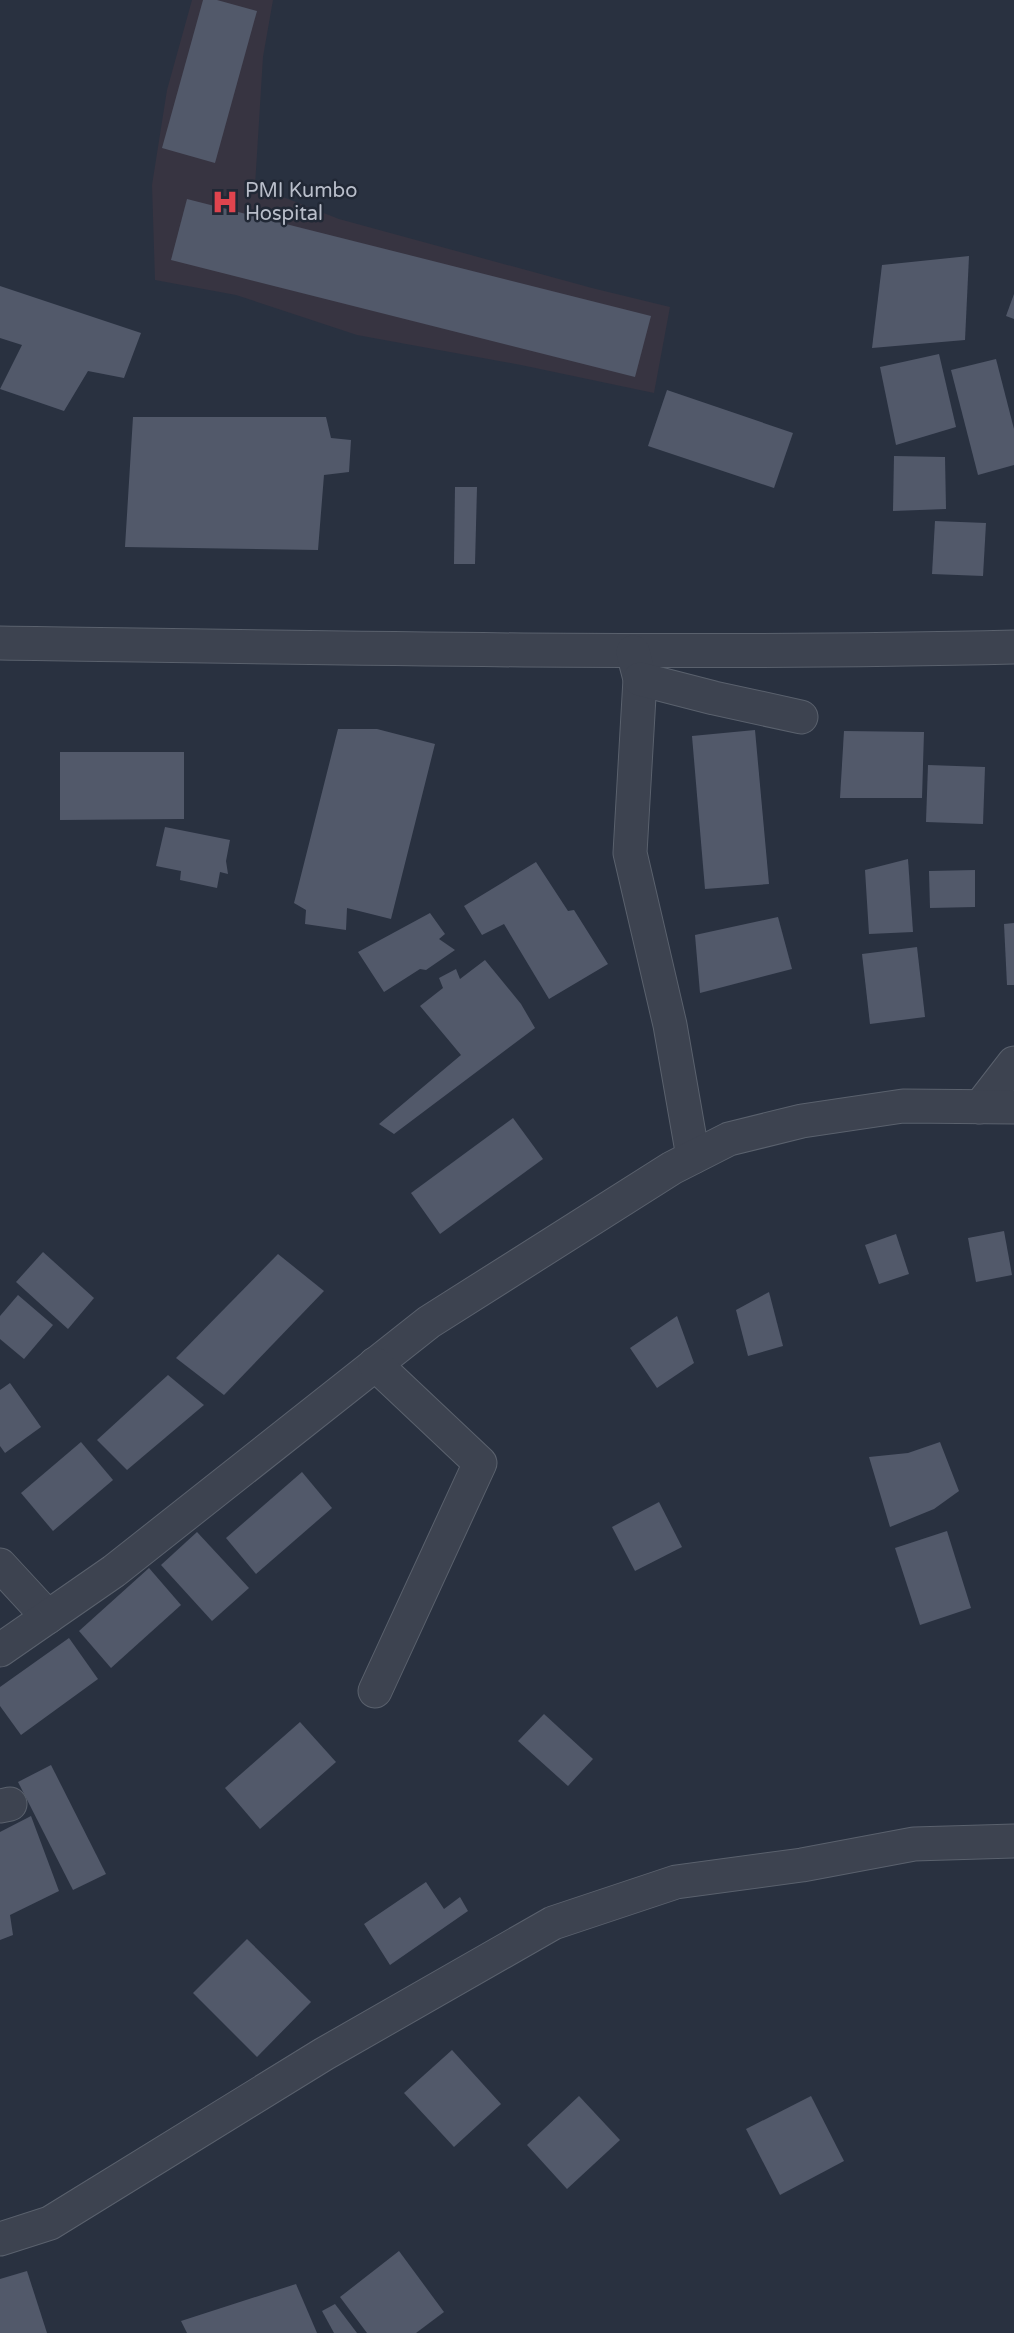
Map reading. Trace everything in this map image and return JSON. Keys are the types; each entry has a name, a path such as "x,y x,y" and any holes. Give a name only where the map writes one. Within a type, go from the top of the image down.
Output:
{"street":[{"path":"0,643 637,665 816,652 1014,647"},
{"path":"637,665 714,698 801,717"},
{"path":"637,665 630,853 670,1025 693,1157"},
{"path":"980,1107 1014,1063"},
{"path":"0,1650 114,1571 429,1322 672,1168 729,1139 802,1121 903,1106 1014,1107"},
{"path":"375,1364 480,1462 375,1691"},
{"path":"0,1565 48,1617"},
{"path":"0,2239 50,2223 324,2054 553,1923 676,1882 802,1865 914,1844 1014,1841"}],"shaded area":[{"name":"PMI Kumbo Hospital","path":"192,0 273,0 263,57 255,186 339,219 670,307 654,393 521,365 357,335 236,295 155,280 152,185 167,90"}],"building":[{"path":"203,0 217,0 257,11 215,163 162,148"},
{"path":"187,199 651,316 635,377 171,260"},
{"path":"969,256 965,340 872,348 882,265"},
{"path":"0,286 141,333 124,378 88,371 64,411 0,389 22,345 0,338"},
{"path":"1014,294 1014,319 1006,316"},
{"path":"939,354 956,427 896,445 880,367"},
{"path":"996,359 1014,429 1014,465 978,475 951,370"},
{"path":"667,390 793,433 774,488 648,446"},
{"path":"133,417 326,417 331,438 351,440 349,472 324,475 318,550 125,547"},
{"path":"894,456 945,457 946,509 893,511"},
{"path":"455,487 477,487 475,564 454,564"},
{"path":"935,521 986,523 983,576 932,574"},
{"path":"338,729 377,729 435,744 391,919 347,908 346,930 305,924 306,910 294,903"},
{"path":"755,730 769,884 705,889 692,736"},
{"path":"844,731 924,732 922,798 840,798"},
{"path":"60,752 184,752 184,819 60,820"},
{"path":"928,765 985,767 983,824 926,822"},
{"path":"165,827 230,840 226,861 228,874 220,872 217,888 180,880 181,871 156,866"},
{"path":"908,859 913,932 869,934 865,870"},
{"path":"536,862 568,911 574,910 608,964 549,999 504,924 482,935 464,906"},
{"path":"975,870 975,907 930,908 929,871"},
{"path":"430,913 445,934 439,939 455,950 426,970 420,969 384,992 358,952"},
{"path":"778,917 792,969 700,993 695,935"},
{"path":"1014,923 1014,985 1007,985 1004,924"},
{"path":"917,947 925,1017 870,1024 862,954"},
{"path":"485,960 521,1004 535,1028 394,1134 379,1124 461,1055 420,1006 443,988 439,978 456,969 460,979"},
{"path":"513,1118 543,1159 440,1234 411,1193"},
{"path":"1004,1231 1012,1275 976,1282 968,1238"},
{"path":"896,1234 909,1274 879,1284 865,1245"},
{"path":"43,1252 94,1298 68,1329 16,1282"},
{"path":"278,1254 324,1291 224,1395 176,1358"},
{"path":"769,1292 783,1346 748,1356 736,1310"},
{"path":"18,1295 53,1325 24,1359 0,1339 0,1316"},
{"path":"677,1316 694,1363 657,1388 630,1348"},
{"path":"168,1375 204,1405 127,1470 97,1440"},
{"path":"10,1383 41,1427 5,1453 0,1446 0,1390"},
{"path":"81,1442 113,1480 53,1531 21,1493"},
{"path":"940,1442 959,1491 934,1509 890,1527 869,1457 908,1453"},
{"path":"302,1472 332,1508 256,1574 226,1538"},
{"path":"659,1502 682,1547 635,1571 612,1527"},
{"path":"947,1531 971,1608 920,1625 895,1548"},
{"path":"197,1532 249,1588 212,1621 161,1565"},
{"path":"149,1568 181,1605 111,1668 79,1631"},
{"path":"69,1638 98,1679 21,1735 0,1706 0,1687"},
{"path":"544,1714 593,1759 568,1786 518,1741"},
{"path":"300,1722 336,1762 260,1829 225,1788"},
{"path":"51,1765 106,1874 73,1890 18,1782"},
{"path":"31,1816 59,1891 10,1915 13,1935 0,1940 0,1832"},
{"path":"426,1882 444,1909 460,1897 468,1911 390,1965 364,1924"},
{"path":"247,1939 311,2002 257,2057 193,1993"},
{"path":"452,2050 501,2104 454,2147 404,2093"},
{"path":"579,2096 620,2140 567,2189 527,2145"},
{"path":"811,2096 844,2161 780,2195 746,2129"},
{"path":"399,2251 444,2312 416,2333 367,2333 340,2297"},
{"path":"27,2271 47,2333 0,2333 0,2279"},
{"path":"296,2284 317,2333 187,2333 181,2321"},
{"path":"335,2304 357,2333 334,2333 322,2311"}],"place":[{"name":"PMI Kumbo Hospital","path":"225,202"}]}
